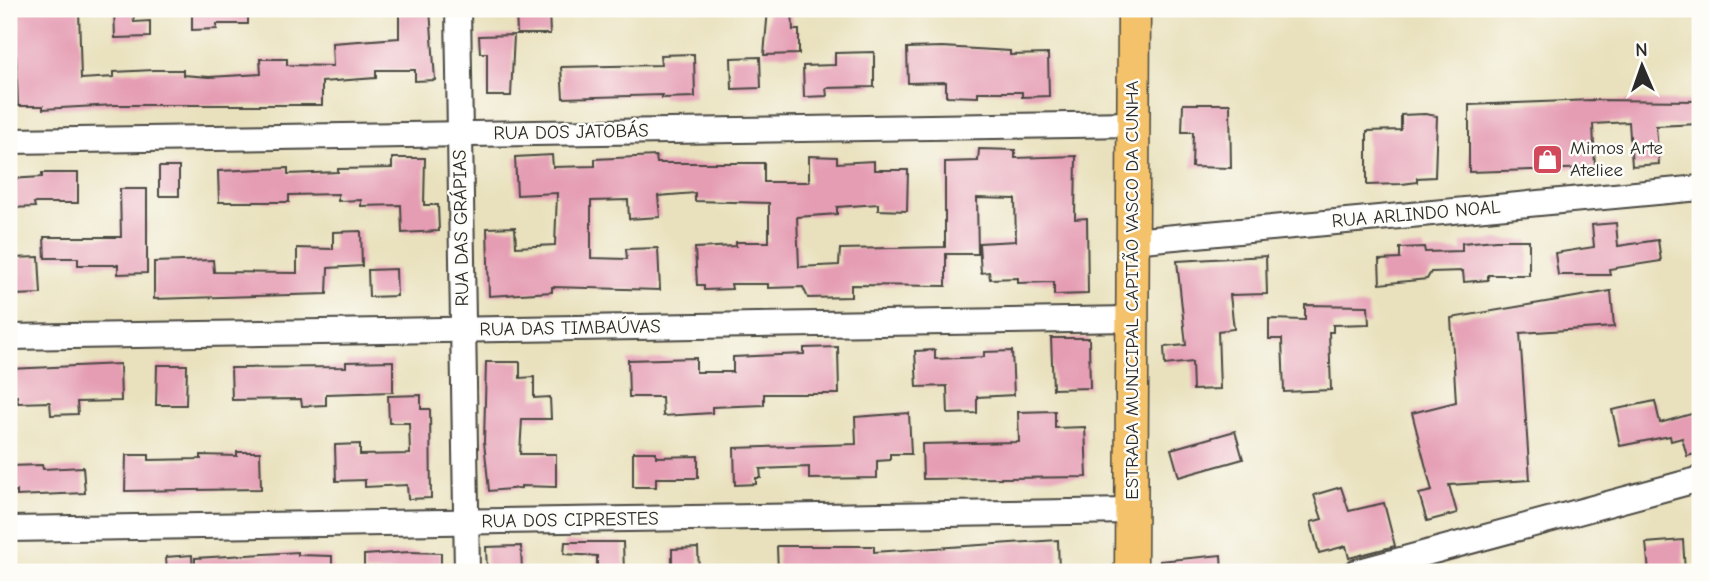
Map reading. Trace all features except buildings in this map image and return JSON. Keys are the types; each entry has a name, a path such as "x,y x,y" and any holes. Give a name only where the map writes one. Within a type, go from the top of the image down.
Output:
{"main road":[{"name":"ESTRADA MUNICIPAL CAPITÃO VASCO DA CUNHA","path":"1131,572 1134,9"}],"street":[{"name":"RUA DAS GRÁPIAS","path":"458,9 467,572"},
{"name":"RUA DOS JATOBÁS","path":"9,141 1133,124"},
{"name":"RUA ARLINDO NOAL","path":"1132,241 1700,188"},
{"name":"RUA DAS TIMBAÚVAS","path":"9,337 1132,319"},
{"path":"1356,572 1700,479"},
{"name":"RUA DOS CIPRESTES","path":"9,529 1131,511"}],"place":[{"name":"Mimos Arte Ateliee","path":"1547,159"}]}
